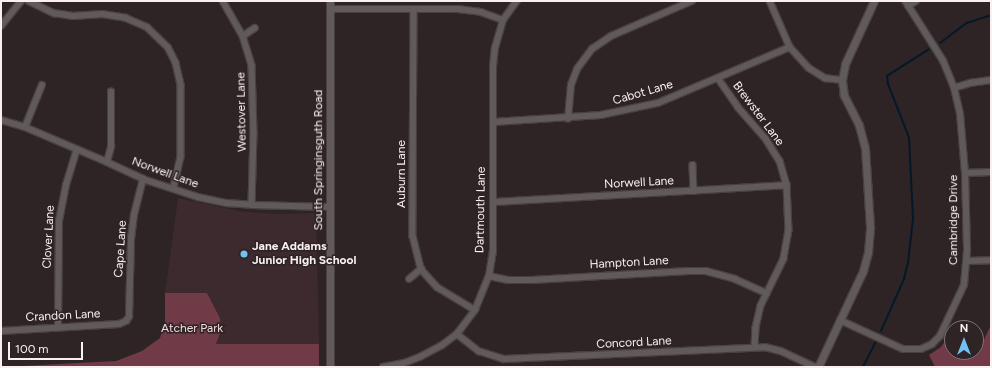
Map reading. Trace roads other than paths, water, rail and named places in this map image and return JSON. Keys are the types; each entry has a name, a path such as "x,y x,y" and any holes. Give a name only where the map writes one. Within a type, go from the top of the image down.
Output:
{"street":[{"path":"1,26 21,1"},
{"path":"29,1 54,14 73,16 102,14 126,18 148,27 168,47 176,64 182,85 181,157 174,188"},
{"name":"Westover Lane","path":"223,1 243,36 252,66 254,87 252,205"},
{"name":"South Springinsguth Road","path":"330,1 330,367"},
{"name":"Dartmouth Lane","path":"383,367 404,363 420,357 441,346 457,334 475,310 489,276 493,252 494,60 497,35 503,20 517,1"},
{"path":"568,119 571,85 577,69 592,50 611,36 692,1"},
{"path":"770,1 790,47 809,68 825,78 842,80"},
{"path":"817,367 864,271 868,252 870,227 865,148 859,125 844,95 842,80 845,64 874,1"},
{"path":"907,3 916,1"},
{"name":"Cambridge Drive","path":"840,320 904,349 915,350 927,347 936,341 945,326 964,286 967,261 965,173 960,114 954,88 943,61 907,3"},
{"path":"330,9 472,10 503,20"},
{"name":"Auburn Lane","path":"414,9 413,236 421,269 437,287 475,310"},
{"path":"243,36 255,28"},
{"name":"Cabot Lane","path":"493,122 568,119 617,113 658,103 790,47"},
{"name":"Brewster Lane","path":"718,78 738,107 766,139 780,161 787,185 789,230 784,259 767,293 758,316 755,347"},
{"path":"954,88 970,83 991,80"},
{"path":"25,127 42,85"},
{"path":"107,162 110,146 111,92"},
{"name":"Norwell Lane","path":"1,120 25,127 143,179 198,196 226,202 252,205 330,207"},
{"name":"Clover Lane","path":"58,328 59,221 66,185 77,150"},
{"path":"693,165 694,190"},
{"path":"965,173 991,172"},
{"name":"Cape Lane","path":"126,321 129,317 131,240 134,215 143,179"},
{"name":"Norwell Lane","path":"493,202 787,185"},
{"path":"967,261 991,260"},
{"path":"409,279 421,269"},
{"name":"Hampton Lane","path":"489,276 508,280 532,280 688,271 706,272 735,279 767,293"},
{"name":"Crandon Lane","path":"1,330 119,324 126,321"},
{"name":"Concord Lane","path":"457,334 479,351 496,358 511,360 755,347 781,350 817,367"}],"waterway":[{"path":"940,43 967,23 991,15"},
{"path":"881,331 904,279 908,263 913,219 909,138 888,84 887,76 928,50"},
{"path":"863,367 875,343"}],"place":[{"name":"Jane Addams Junior High School","path":"244,254"}],"park label":[{"name":"Atcher Park","path":"192,329"}]}
